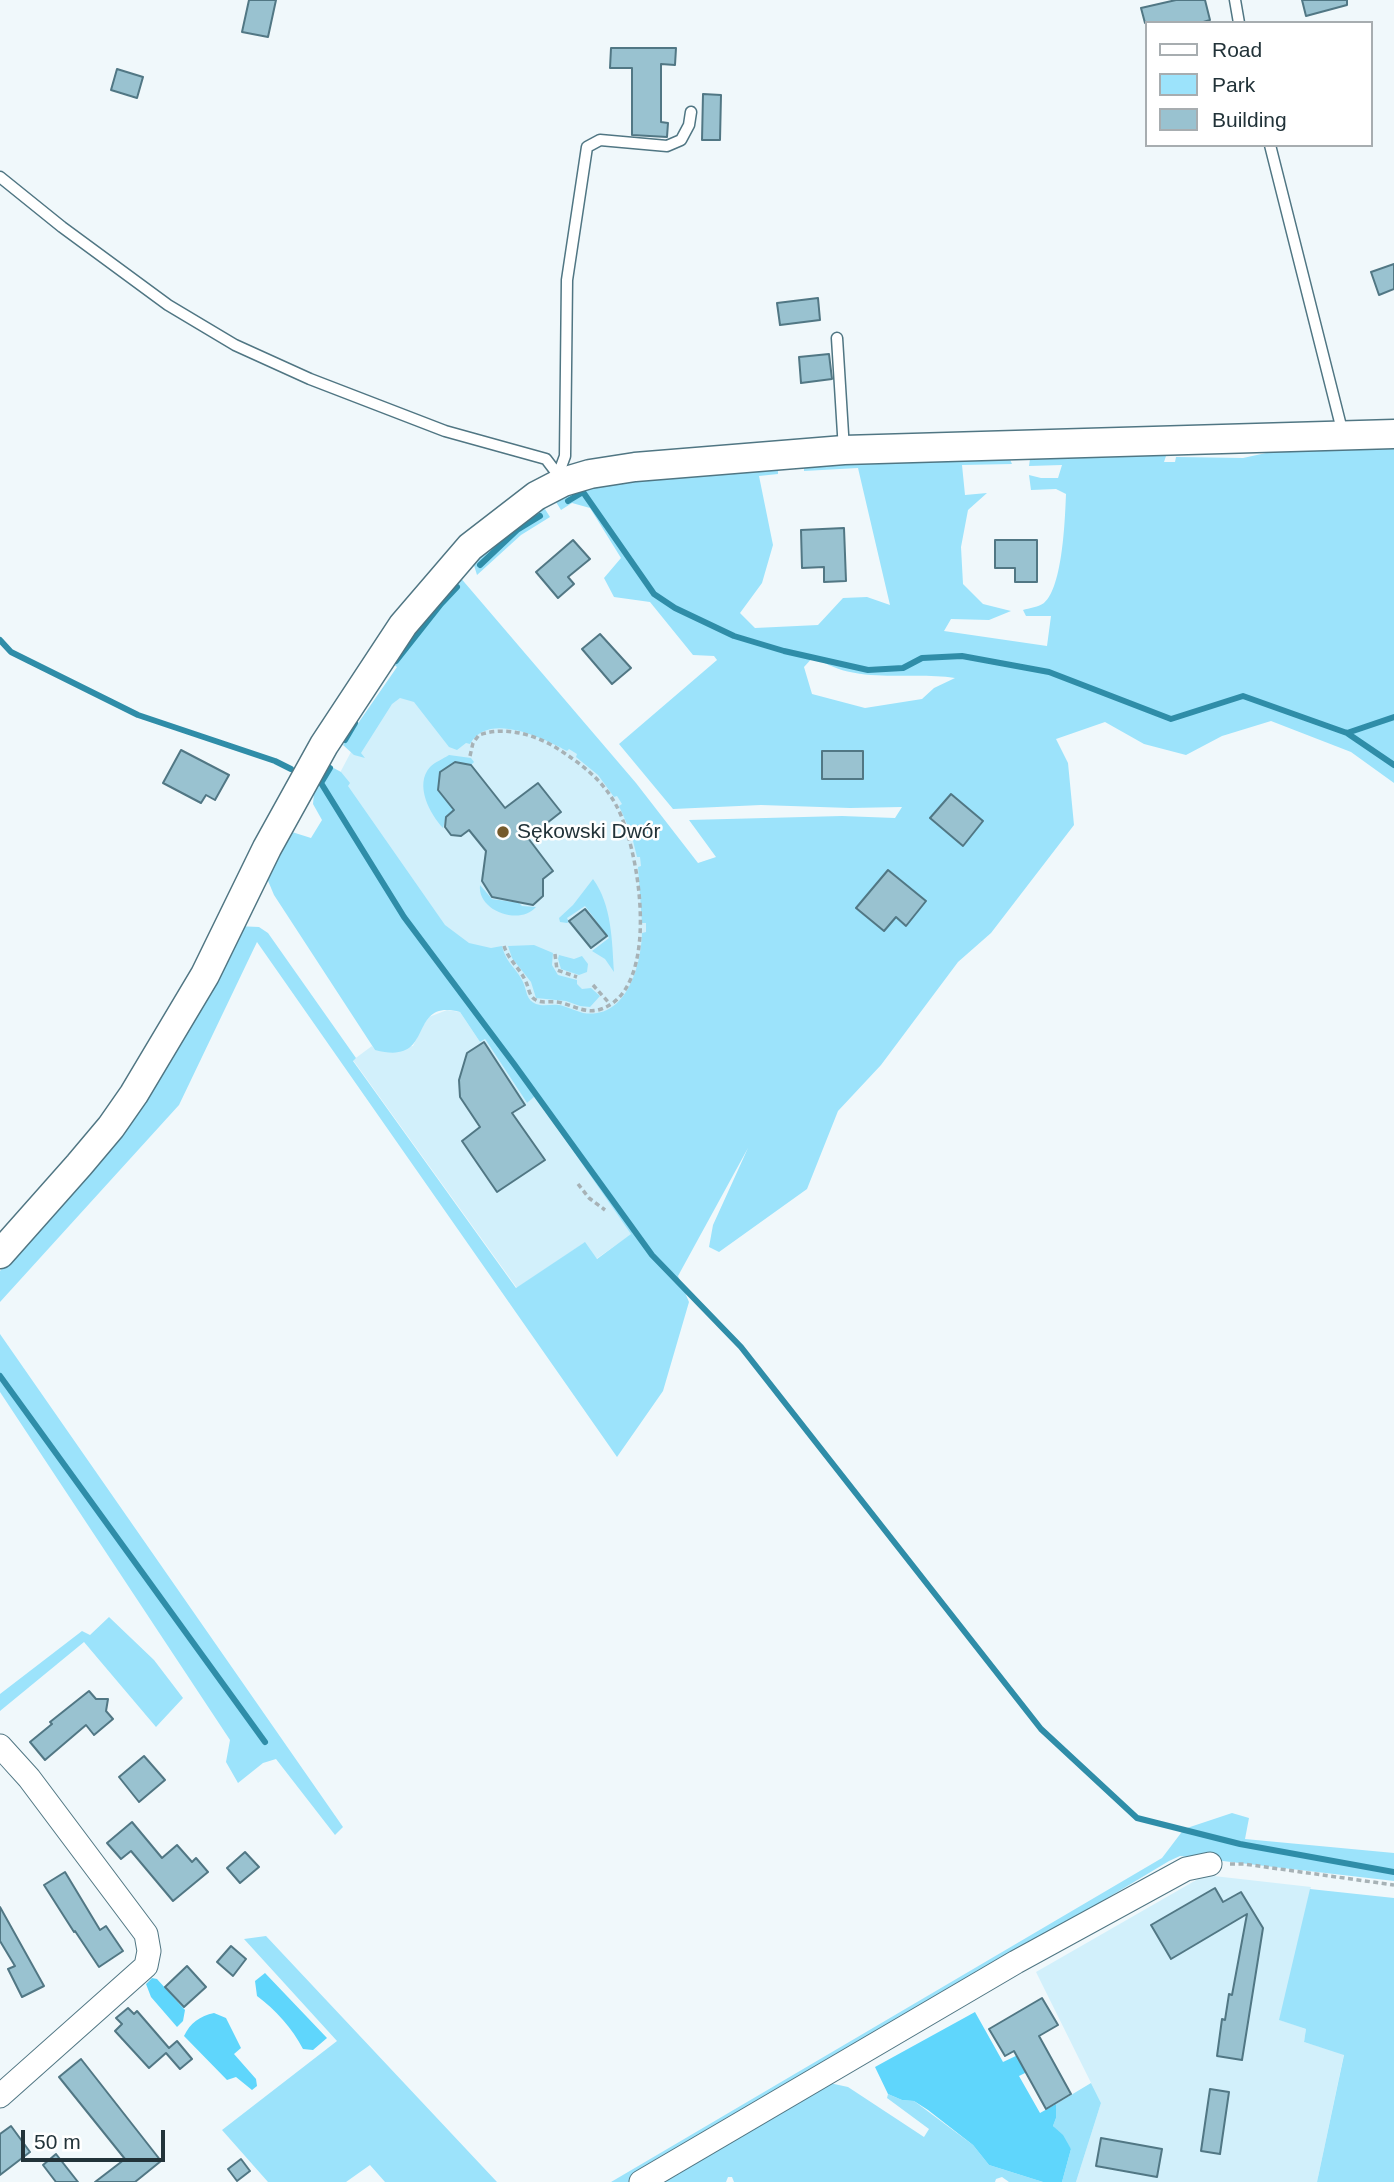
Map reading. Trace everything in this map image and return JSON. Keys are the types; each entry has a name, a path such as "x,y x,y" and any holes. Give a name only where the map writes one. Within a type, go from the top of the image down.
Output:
{"street":[{"path":"0,1254 111,1127 134,1094 205,975 267,848 324,745 403,625 470,547 560,478 635,467 844,450 1394,434"},
{"path":"0,1746 29,1779 146,1934 149,1951 146,1966 0,2096"},
{"path":"641,2182 1016,1962 1186,1869 1210,1864"}],"lane":[{"path":"1235,0 1239,21"},
{"path":"560,478 565,456 567,280 587,147 600,141 667,146 681,141 689,125 691,112"},
{"path":"1271,147 1344,437"},
{"path":"0,177 62,228 168,305 235,345 310,379 444,431 546,459 560,478"},
{"path":"836,338 844,450"}],"path":[{"path":"470,756 473,743 479,735 512,732 538,738 582,765 607,790 618,808 635,861 640,936 638,951 624,993 610,1004 598,1010 587,1011 556,1001 536,1001 531,997 520,970 509,959 504,946"},
{"path":"555,954 557,970 577,977"},
{"path":"593,985 610,1004"},
{"path":"578,1184 589,1199 605,1210"},
{"path":"1210,1864 1244,1864 1394,1885"}],"shaded area":[{"path":"539,675 674,882 678,1277 333,786 352,750 397,682"},
{"path":"447,1010 460,1012 480,1042 485,1039 527,1103 535,1095 632,1234 596,1259 584,1243 517,1288 353,1060 372,1046 375,1050 413,1046 429,1017"},
{"path":"1205,1875 1311,1887 1280,2020 1306,2029 1304,2042 1344,2054 1317,2182 1076,2182 1101,2103 1036,1972"},
{"path":"265,1973 327,2038 313,2050 303,2049 283,2020 257,1996 255,1981"},
{"path":"152,1978 157,1979 185,2010 183,2021 177,2027 151,1997 146,1984"},
{"path":"975,2012 1003,2062 1020,2054 1027,2072 1019,2076 1040,2113 1056,2104 1053,2126 1063,2135 1071,2149 1062,2182 1043,2182 989,2165 973,2145 928,2110 914,2101 902,2100 888,2094 875,2067"},
{"path":"214,2013 226,2018 241,2048 234,2054 256,2079 257,2086 252,2090 236,2077 227,2080 184,2036 196,2021"}],"green space":[{"path":"1394,446 1394,783 1351,752 1271,721 1222,736 1186,755 1144,744 1105,722 1056,739 1068,763 1074,825 991,933 958,962 881,1065 838,1111 807,1189 719,1252 709,1247 713,1225 748,1148 678,1276 689,1302 663,1391 617,1457 257,942 179,1105 0,1302 0,1271 105,1148 237,926 259,927 268,933 356,1058 353,1061 516,1288 585,1242 597,1259 631,1234 535,1096 527,1103 485,1039 480,1042 460,1012 443,1010 432,1014 415,1042 407,1049 394,1053 375,1050 274,895 266,876 292,832 311,838 322,820 313,804 314,793 330,766 341,772 350,783 348,786 445,925 469,943 491,948 502,946 506,958 533,1002 539,1005 560,1005 583,1013 598,1013 611,1008 629,988 639,960 642,933 646,932 646,923 642,923 638,867 641,866 640,857 637,857 631,833 619,806 622,804 598,775 576,757 577,754 531,734 502,728 489,729 478,734 470,744 466,743 457,750 449,747 414,702 400,698 392,704 361,753 365,758 354,755 343,745 397,667 391,663 459,576 636,783 698,863 716,857 689,820 842,816 895,818 902,807 761,805 673,809 619,744 717,660 714,656 693,655 650,602 614,597 604,578 621,558 590,508 572,503 561,510 556,502 558,498 607,481 778,465 778,474 759,476 773,545 762,583 740,613 755,628 818,625 843,598 867,597 890,605 858,468 804,471 804,464 1009,457 1012,464 962,465 965,495 987,493 968,510 961,547 963,584 983,604 1011,611 989,620 951,619 944,631 1047,646 1051,616 1026,616 1023,610 1044,603 1055,583 1062,552 1066,494 1056,489 1031,490 1029,475 1058,478 1062,465 1029,466 1030,459 1036,454 1136,452 1166,456 1164,462 1175,462 1176,457 1243,458 1280,450","holes":["814,656 846,671 882,676 955,678 934,688 922,699 865,708 812,694 804,667"]},
{"path":"543,506 550,517 521,535 477,575 473,562"},
{"path":"449,755 471,758 474,762 471,765 455,762 440,772 454,810 446,817 443,828 429,807 423,782 430,767"},
{"path":"593,879 607,912 614,972 605,959 592,951 609,938 585,906 567,918 567,923 560,922 559,918"},
{"path":"480,885 492,899 513,902 516,900 522,906 536,907 529,913 520,915 501,913 485,902"},
{"path":"534,945 553,953 552,965 558,975 577,980 582,989 591,988 600,996 590,1007 536,998 531,982 512,958 508,946"},
{"path":"559,955 574,959 582,956 588,964 587,972 579,975 561,969"},
{"path":"0,1334 343,1827 335,1835 276,1759 263,1763 238,1783 226,1762 230,1740 0,1392"},
{"path":"109,1617 154,1660 183,1698 156,1727 84,1642 0,1711 0,1694 82,1631 90,1635"},
{"path":"1232,1813 1249,1818 1245,1839 1394,1853 1394,1881 1180,1856 634,2182 611,2182 1162,1858 1184,1829"},
{"path":"1310,1889 1394,1898 1394,2182 1317,2182 1344,2055 1304,2042 1306,2029 1279,2020"},
{"path":"266,1936 497,2182 385,2182 370,2165 346,2182 268,2182 222,2130 337,2041 244,1939"},
{"path":"825,2082 848,2087 924,2137 929,2129 887,2098 888,2094 902,2100 914,2101 973,2145 989,2165 1043,2182 1009,2182 1002,2177 995,2182 734,2182 732,2177 728,2177 726,2182 660,2182"},
{"path":"1091,2083 1101,2103 1076,2182 1062,2182 1071,2149 1053,2126 1056,2104"}],"building":[{"path":"249,0 276,0 268,37 242,32"},
{"path":"1176,0 1205,0 1210,20 1145,23 1141,8"},
{"path":"1302,0 1347,0 1347,5 1306,16"},
{"path":"611,48 676,48 675,65 661,64 661,122 668,123 667,137 632,135 632,68 610,68"},
{"path":"117,69 143,77 137,98 111,90"},
{"path":"703,94 721,95 720,140 702,140"},
{"path":"1394,264 1394,289 1379,295 1371,272"},
{"path":"818,298 820,320 780,325 777,303"},
{"path":"829,354 832,379 801,383 799,357"},
{"path":"844,528 846,581 824,582 824,567 802,568 801,530"},
{"path":"573,540 590,559 568,577 574,584 558,598 536,572"},
{"path":"995,540 1037,540 1037,582 1015,582 1015,568 995,568"},
{"path":"600,634 631,668 612,684 582,649"},
{"path":"181,750 229,775 215,800 206,795 201,803 163,783"},
{"path":"822,751 863,751 863,779 822,779"},
{"name":"Sękowski Dwór","path":"455,762 471,765 505,808 538,783 561,812 528,838 553,871 543,879 543,896 533,905 492,897 482,881 486,851 469,830 461,836 451,835 445,827 446,817 454,810 438,790 440,772"},
{"path":"951,794 983,821 963,846 930,818"},
{"path":"888,870 926,901 906,926 896,917 884,931 856,908"},
{"path":"585,909 607,936 591,948 569,921"},
{"path":"484,1042 525,1105 512,1113 545,1160 497,1192 462,1141 480,1127 460,1097 459,1080 467,1053"},
{"path":"89,1691 96,1699 108,1699 106,1711 113,1719 94,1735 86,1725 45,1760 30,1742"},
{"path":"144,1756 165,1780 139,1802 119,1777"},
{"path":"132,1822 162,1858 177,1845 192,1862 196,1858 208,1872 173,1901 131,1851 121,1859 107,1843"},
{"path":"245,1852 259,1867 240,1883 227,1868"},
{"path":"65,1872 100,1930 106,1926 123,1951 99,1967 44,1885"},
{"path":"1215,1888 1223,1902 1241,1892 1263,1928 1242,2060 1217,2056 1222,2019 1225,2020 1229,1994 1232,1995 1247,1914 1171,1959 1151,1925"},
{"path":"0,1907 44,1986 22,1997 8,1969 15,1966 0,1941"},
{"path":"231,1946 246,1959 233,1976 217,1962"},
{"path":"187,1966 206,1987 184,2007 165,1987"},
{"path":"1042,1998 1058,2025 1039,2036 1071,2094 1046,2109 1014,2051 1005,2056 989,2029"},
{"path":"128,2008 134,2014 137,2011 169,2048 177,2041 192,2059 180,2069 166,2053 149,2068 115,2031 122,2024 116,2018"},
{"path":"81,2059 161,2161 135,2182 95,2182 125,2159 59,2077"},
{"path":"1210,2089 1229,2092 1220,2154 1201,2151"},
{"path":"11,2126 30,2152 0,2175 0,2134"},
{"path":"1101,2138 1162,2149 1157,2177 1096,2166"},
{"path":"56,2154 78,2182 56,2182 43,2165"},
{"path":"241,2159 250,2171 237,2181 228,2169"}],"waterway":[{"path":"568,501 583,492 654,594 675,608 734,636 784,651 868,670 903,668 922,658 962,656 1049,672 1171,719 1243,696 1347,733 1394,717"},
{"path":"480,565 517,530 540,516"},
{"path":"396,661 457,587"},
{"path":"0,640 11,652 138,715 275,761 291,769"},
{"path":"345,740 355,723"},
{"path":"1347,733 1394,765"},
{"path":"330,768 321,783 404,917 652,1255 741,1347 1041,1729 1137,1818 1240,1844 1394,1872"},
{"path":"0,1376 265,1742"}],"place":[{"name":"Sękowski Dwór","path":"503,832"}]}
